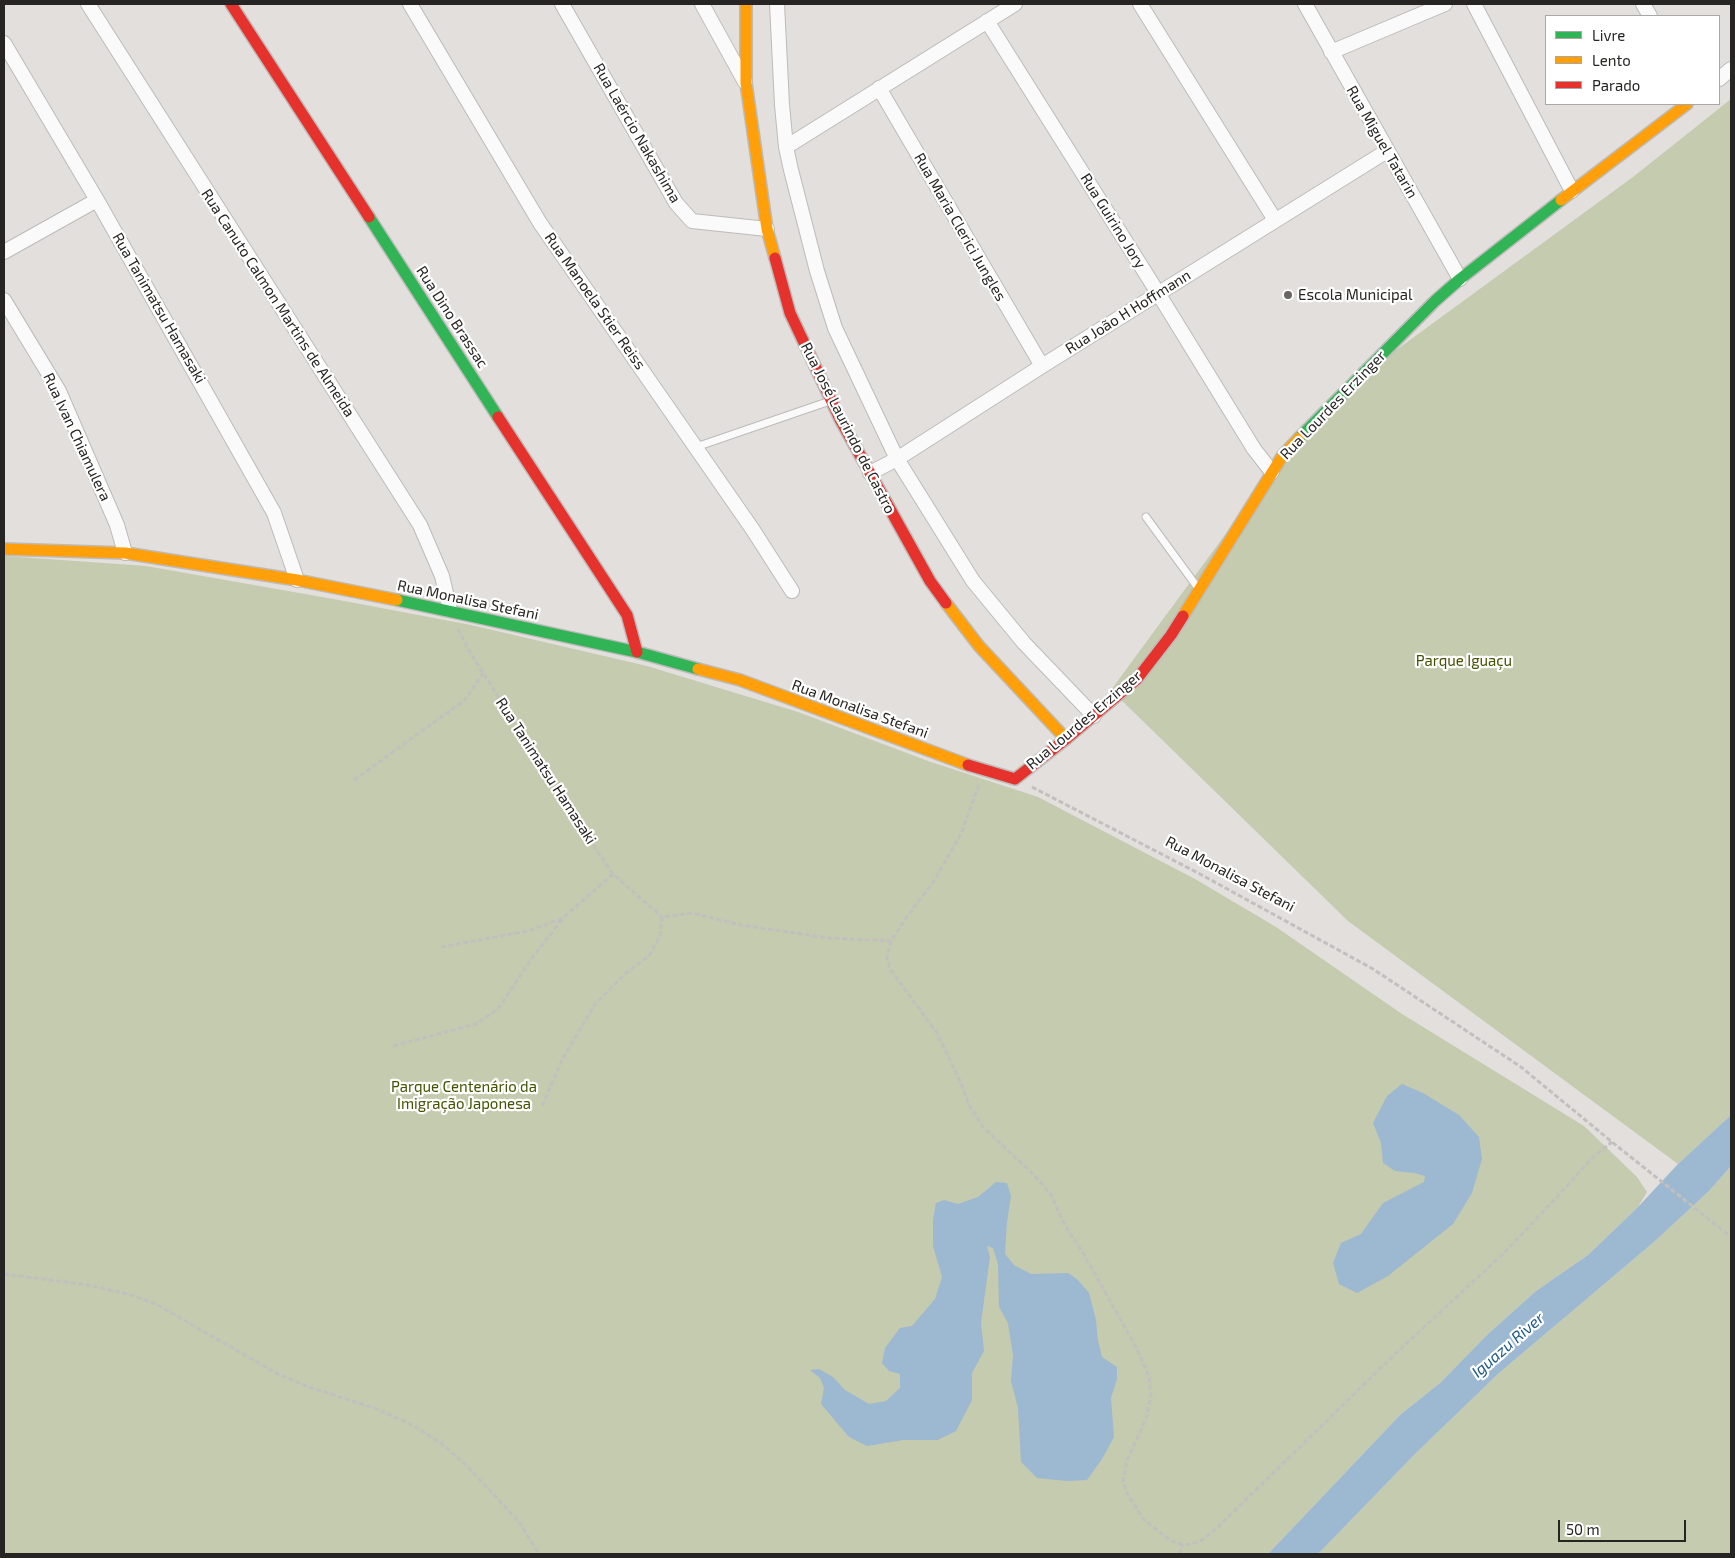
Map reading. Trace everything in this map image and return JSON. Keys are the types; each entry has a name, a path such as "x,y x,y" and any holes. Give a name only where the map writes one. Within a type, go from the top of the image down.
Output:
{"street":[{"name":"Rua Canuto Calmon Martins de Almeida","path":"88,4 420,525 442,576 450,610"},
{"name":"Rua Dino Brassac","path":"231,4 626,615 637,652"},
{"name":"Rua Manoela Stier Reiss","path":"410,4 540,223 696,447 792,591"},
{"name":"Rua Laércio Nakashima","path":"562,4 676,203 692,221 767,229"},
{"path":"702,4 746,83"},
{"name":"Rua José Laurindo de Castro","path":"746,4 746,83 767,229 790,313 831,401 930,581 979,646 1066,739"},
{"name":"Rua José Laurindo de Castro","path":"777,4 782,105 790,170 835,328 897,459 973,581 1024,643 1094,716"},
{"path":"786,147 1015,4"},
{"path":"1140,4 1276,220"},
{"name":"Rua Miguel Tatarin","path":"1305,4 1460,279"},
{"path":"1331,52 1445,4"},
{"path":"1474,4 1572,190"},
{"path":"1643,4 1649,15"},
{"name":"Rua Guirino Jory","path":"986,21 1254,449 1272,472"},
{"name":"Rua Tanimatsu Hamasaki","path":"4,43 97,200 274,513 297,580"},
{"path":"1720,78 1731,69"},
{"name":"Rua Maria Clerici Jungles","path":"879,88 1042,366"},
{"name":"Rua Lourdes Erzinger","path":"1015,779 1137,679 1171,635 1200,591 1283,455 1435,301 1572,190 1686,105"},
{"name":"Rua João H Hoffmann","path":"870,473 897,459 1387,150"},
{"path":"4,252 97,200"},
{"name":"Rua Ivan Chiamulera","path":"4,300 59,391 117,524 125,553"},
{"name":"Rua Monalisa Stefani","path":"4,549 125,553 297,580 450,610 637,652 740,680 984,771 1015,779"}],"lane":[{"path":"696,447 831,401"},
{"path":"1146,516 1200,591"}],"path":[{"name":"Rua Tanimatsu Hamasaki","path":"450,610 468,649 582,829 613,874 662,917"},
{"path":"354,780 465,700 483,673"},
{"path":"984,771 956,842 934,881 891,941 887,958 890,969 937,1033 960,1081 970,1108 983,1127 1035,1176 1052,1196 1063,1222 1083,1253 1137,1349 1149,1376 1151,1396 1146,1419 1127,1460 1123,1482 1128,1495 1144,1519 1170,1540 1183,1545 1192,1544 1202,1540 1217,1528 1394,1355 1503,1254 1558,1197 1592,1158 1612,1142"},
{"name":"Rua Monalisa Stefani","path":"1015,779 1200,874 1372,969 1521,1067 1731,1237"},
{"path":"394,1046 476,1024 498,1009 532,958 563,918 613,874"},
{"path":"542,1106 563,1058 595,1004 625,974 649,956 660,936 662,917 692,913 741,925 828,938 891,941"},
{"path":"440,947 528,931 563,918"},
{"path":"4,1274 88,1285 149,1301 276,1373 306,1386 377,1410 414,1426 442,1444 465,1464 519,1522 538,1554"},
{"path":"1179,1554 1183,1545"}],"green space":[{"name":"Parque Iguaçu","path":"1731,99 1731,1115 1678,1164 1348,921 1111,690 1266,479 1373,367 1633,177"},
{"name":"Parque Centenário da Imigração Japonesa","path":"4,556 146,566 471,625 647,666 798,712 928,761 1038,797 1195,879 1276,927 1402,1014 1584,1126 1637,1177 1647,1192 1638,1207 1588,1255 1536,1291 1488,1334 1440,1383 1400,1415 1268,1554 4,1554"},
{"path":"1731,1166 1731,1554 1318,1554 1415,1454 1499,1373 1654,1242 1709,1191"}],"water":[{"path":"1402,1084 1423,1093 1459,1115 1479,1137 1482,1159 1472,1193 1453,1224 1388,1276 1357,1293 1339,1284 1333,1263 1341,1243 1361,1234 1383,1203 1424,1182 1425,1176 1395,1171 1383,1163 1381,1143 1373,1123 1387,1096"},
{"name":"Iguazu River","path":"1731,1115 1731,1166 1709,1191 1654,1242 1499,1373 1415,1454 1318,1554 1268,1554 1400,1415 1440,1383 1488,1334 1536,1291 1588,1255 1638,1207 1678,1164"},
{"path":"996,1182 1007,1183 1011,1196 1005,1254 1014,1265 1031,1274 1068,1273 1078,1280 1089,1293 1102,1357 1117,1367 1117,1379 1111,1398 1114,1437 1102,1459 1087,1480 1067,1481 1037,1478 1021,1462 1018,1408 1011,1381 1013,1356 1008,1323 999,1307 998,1264 993,1248 987,1246 990,1257 981,1323 984,1351 972,1373 972,1400 956,1431 938,1440 903,1440 867,1446 849,1437 821,1404 824,1388 820,1378 810,1370 819,1369 833,1377 845,1390 869,1404 886,1401 900,1388 900,1374 889,1371 882,1363 885,1348 900,1328 912,1326 935,1299 942,1277 933,1246 933,1219 936,1203 944,1200 958,1204 978,1197"}],"traffic: fast":[{"path":"1299,438 1435,301 1460,279 1561,200"},
{"path":"369,217 498,417"},
{"path":"397,600 637,652 698,669"}],"traffic: slow":[{"path":"746,4 746,83 767,229 775,258"},
{"path":"1561,200 1686,105"},
{"path":"1183,616 1283,455 1299,438"},
{"path":"4,549 125,553 297,580 397,600"},
{"path":"946,603 979,646 1066,739"},
{"path":"698,669 740,680 968,765"}],"traffic: jam":[{"path":"231,4 369,217"},
{"path":"775,258 790,313 840,419 930,581 946,603"},
{"path":"498,417 627,615 637,652"},
{"path":"968,765 1015,779 1137,679 1171,635 1183,616"}],"place":[{"name":"Escola Municipal","path":"1288,295"}]}
